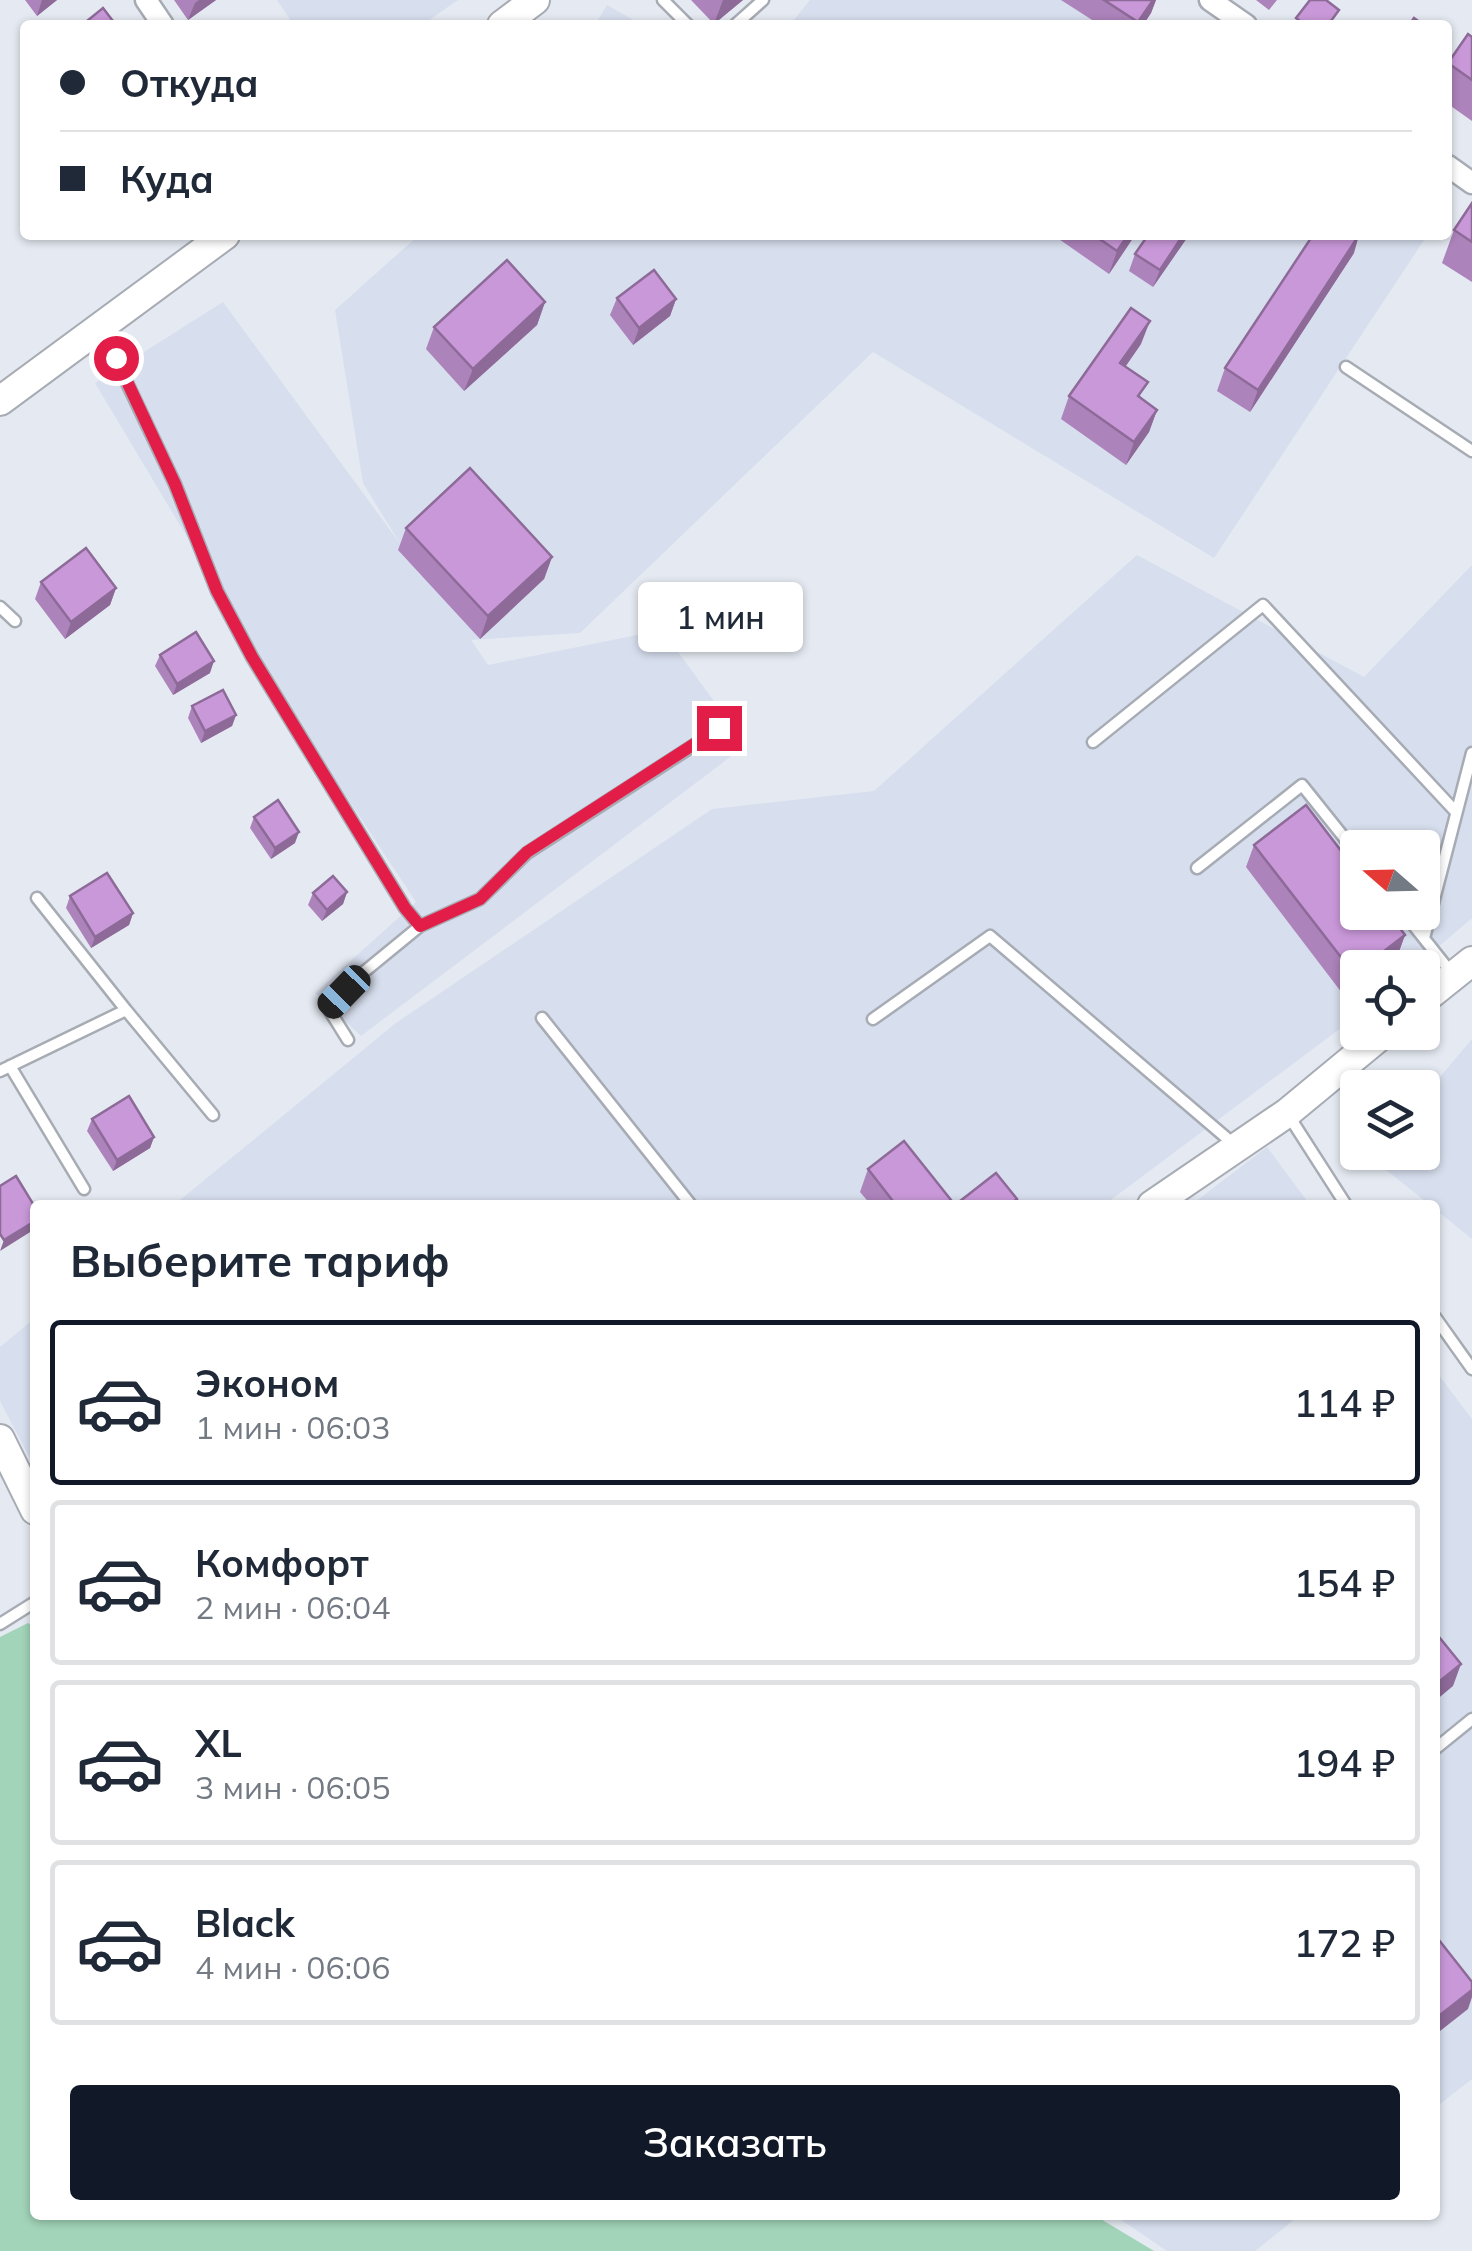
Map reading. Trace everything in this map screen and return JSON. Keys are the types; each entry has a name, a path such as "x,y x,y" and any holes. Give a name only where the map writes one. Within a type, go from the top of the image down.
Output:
{"street":[{"path":"508,20 534,0"},
{"path":"1210,0 1239,20"},
{"path":"0,401 219,240"},
{"path":"1440,987 1463,968"},
{"path":"1159,1200 1286,1113 1362,1050"},
{"path":"0,1439 30,1500"}],"lane":[{"path":"663,0 683,20"},
{"path":"741,20 763,0"},
{"path":"101,326 175,484 226,607 316,763 420,926"},
{"path":"1346,366 1472,451"},
{"path":"1093,742 1263,605 1456,812"},
{"path":"0,607 15,621"},
{"path":"348,1040 328,1008 359,976 420,926 480,899 527,852 719,728"},
{"path":"1424,938 1472,753"},
{"path":"1197,868 1302,785 1340,832"},
{"path":"37,898 213,1115"},
{"path":"1418,930 1463,968"},
{"path":"874,1019 990,936 1237,1147"},
{"path":"84,1189 5,1068 126,1010"},
{"path":"542,1018 687,1200"},
{"path":"1286,1113 1343,1200"},
{"path":"1440,1323 1472,1369"},
{"path":"0,1624 30,1605"},
{"path":"1440,1745 1472,1719"}],"shaded area":[{"path":"277,0 458,0 429,20 291,20"},
{"path":"810,0 1069,0 1099,20 794,20"},
{"path":"607,5 633,20 598,20"},
{"path":"413,240 1424,240 1214,558 873,352 580,633 471,640 488,665 662,630 746,745 361,1036 315,993 416,902 303,731 95,383 223,302 401,545 363,483 335,310"},
{"path":"1137,555 1364,677 1472,565 1472,918 1435,950 1340,950 1340,1029 1111,1200 180,1200 396,1023 712,809 874,791"},
{"path":"1472,1039 1472,1239 1440,1213 1440,1200 1424,1200 1386,1170 1440,1170 1440,1077"},
{"path":"1267,1147 1306,1200 1198,1200"},
{"path":"30,1322 30,1458 0,1401 0,1347"},
{"path":"1440,1377 1472,1419 1472,2079 1440,2104"},
{"path":"1121,2220 1294,2220 1255,2251 1167,2251"}],"green space":[{"path":"30,1624 30,2220 1102,2220 1154,2251 0,2251 0,1637"}],"building":[{"path":"1104,0 1153,0 1139,20"},
{"path":"1310,0 1326,0 1339,10 1332,20 1296,18"},
{"path":"103,8 112,20 88,20"},
{"path":"1468,34 1472,37 1472,80 1452,66 1452,57"},
{"path":"1472,203 1472,242 1454,230"},
{"path":"1101,240 1125,240 1117,251"},
{"path":"1145,240 1180,240 1160,270 1135,254"},
{"path":"1310,240 1356,240 1258,390 1225,368"},
{"path":"507,260 545,302 473,369 434,327"},
{"path":"654,270 676,299 639,328 617,298"},
{"path":"1131,308 1150,321 1120,363 1148,382 1138,396 1157,410 1134,442 1069,396"},
{"path":"470,468 552,557 488,616 406,528"},
{"path":"86,548 116,588 71,622 41,582"},
{"path":"196,632 214,661 177,684 160,655"},
{"path":"223,690 236,715 205,731 192,706"},
{"path":"278,800 299,832 275,848 254,817"},
{"path":"1306,805 1340,849 1340,930 1401,930 1405,935 1385,950 1340,950 1340,956 1254,845"},
{"path":"107,873 133,913 95,937 70,896"},
{"path":"333,876 347,892 327,910 313,893"},
{"path":"129,1096 154,1137 117,1160 92,1119"},
{"path":"904,1141 951,1200 892,1200 868,1169"},
{"path":"996,1173 1016,1200 961,1200"},
{"path":"16,1176 31,1200 30,1224 4,1240 0,1234 0,1186"},
{"path":"1440,1638 1461,1664 1440,1681"},
{"path":"1440,1941 1472,1982 1472,1990 1440,2015"}],"route":[{"path":"116,358 175,484 217,591 252,657 405,908 420,926 480,899 527,852 719,728"}]}
